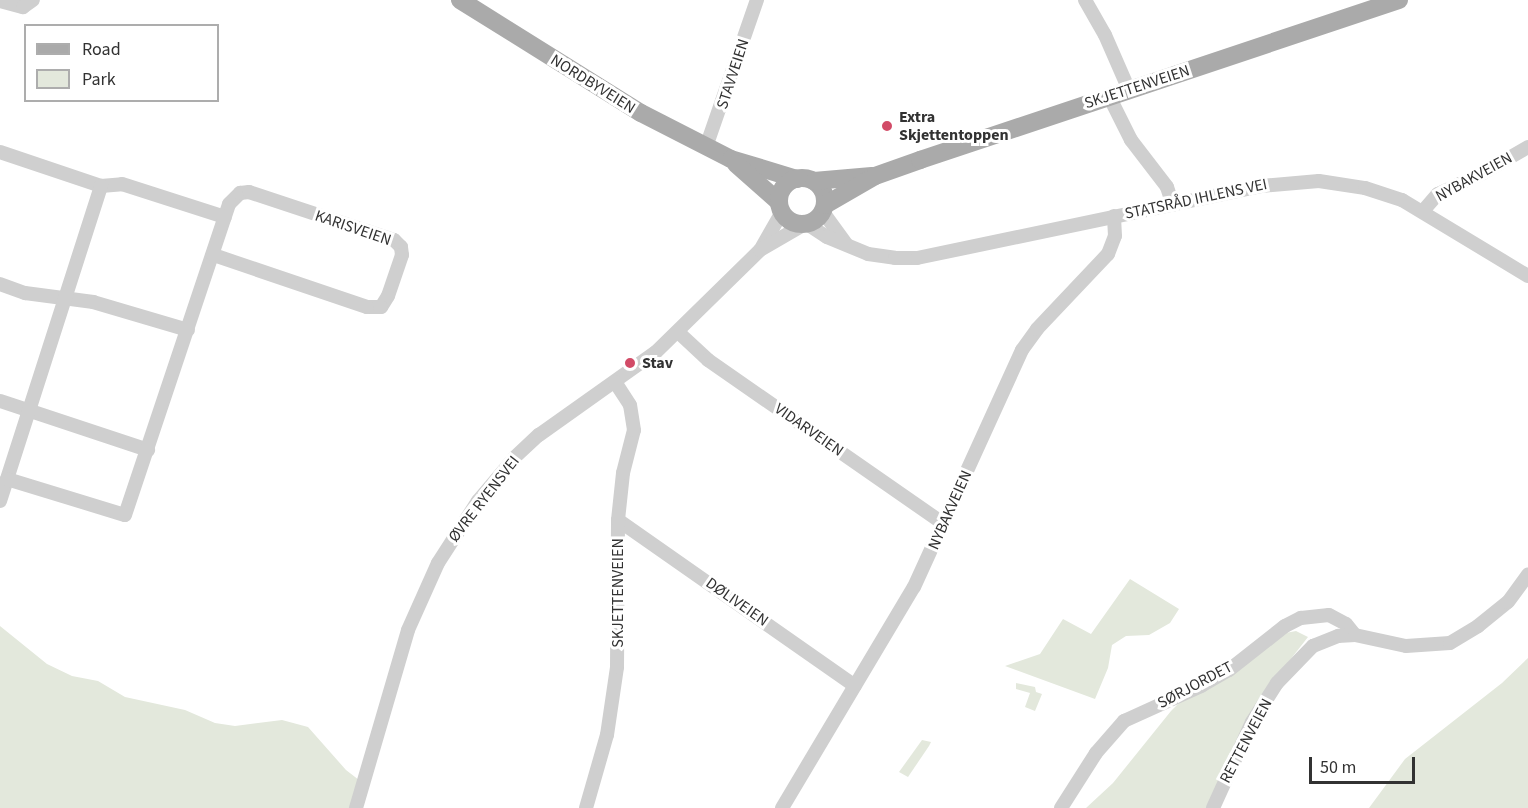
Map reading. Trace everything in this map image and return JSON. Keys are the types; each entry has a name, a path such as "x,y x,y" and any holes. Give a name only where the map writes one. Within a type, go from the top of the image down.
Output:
{"main road":[{"name":"NORDBYVEIEN","path":"460,0 611,96 706,147 731,159 805,180"},
{"name":"SKJETTENVEIEN","path":"824,208 874,176 1399,0"},
{"name":"NORDBYVEIEN","path":"731,159 781,207"},
{"name":"SKJETTENVEIEN","path":"805,180 874,176"},
{"path":"805,180 822,189 824,208 817,220 805,224 791,222 781,207 782,190 805,180"}],"street":[{"path":"0,1 24,7 33,0"},
{"name":"STAVVEIEN","path":"706,147 757,0"},
{"path":"1085,0 1105,34 1129,90"},
{"path":"1109,96 1135,146 1167,187 1173,205"},
{"name":"NYBAKVEIEN","path":"1423,211 1438,194 1483,173 1528,147"},
{"path":"0,152 101,186 122,184 225,218"},
{"name":"STATSRÅD IHLENS VEI","path":"805,224 847,246 877,256 917,258 1288,181 1319,181 1380,192 1423,211 1528,276"},
{"path":"0,501 101,186"},
{"name":"KARISVEIEN","path":"8,479 125,515 225,218 235,196 240,193 249,192 394,240 401,247 402,255 388,296 381,307 367,307 213,255"},
{"name":"ØVRE RYENSVEI","path":"760,250 781,207"},
{"path":"824,208 847,246"},
{"name":"NYBAKVEIEN","path":"782,808 914,587 1022,350 1051,314 1103,261 1115,236 1114,216"},
{"name":"ØVRE RYENSVEI","path":"356,808 408,630 446,548 478,501 515,457 551,425 615,382 678,332 760,250 805,224"},
{"path":"0,284 25,293 65,296 93,302 188,330"},
{"name":"VIDARVEIEN","path":"678,332 708,360 944,524"},
{"name":"SKJETTENVEIEN","path":"586,808 607,735 617,667 618,520 623,473 634,423 627,399 615,382"},
{"path":"0,401 148,450"},
{"name":"DØLIVEIEN","path":"618,520 855,686"},
{"name":"RETTENVEIEN","path":"1213,808 1236,753 1277,683 1313,646 1338,636 1355,635 1406,645 1450,643 1478,626 1508,602 1528,574"},
{"name":"SØRJORDET","path":"1061,808 1096,753 1124,722 1210,680 1285,626 1301,618 1329,615 1346,624 1355,635"}],"green space":[{"path":"1130,579 1179,609 1170,623 1149,635 1126,636 1112,645 1108,668 1095,699 1005,666 1040,654 1063,619 1091,634"},
{"path":"0,626 47,664 72,676 98,681 125,697 185,710 215,723 235,726 282,720 308,727 346,770 368,787 362,808 0,808"},
{"path":"1296,631 1308,637 1279,674 1219,808 1086,808 1113,783 1171,711 1211,671 1275,635"},
{"path":"1528,658 1528,808 1369,808 1405,759 1502,683"},
{"path":"1016,683 1035,687 1036,692 1042,694 1035,711 1025,707 1030,693 1016,689"},
{"path":"922,740 931,742 908,777 899,772"}],"place":[{"name":"Extra Skjettentoppen","path":"887,126"},
{"name":"Stav","path":"630,363"}]}
